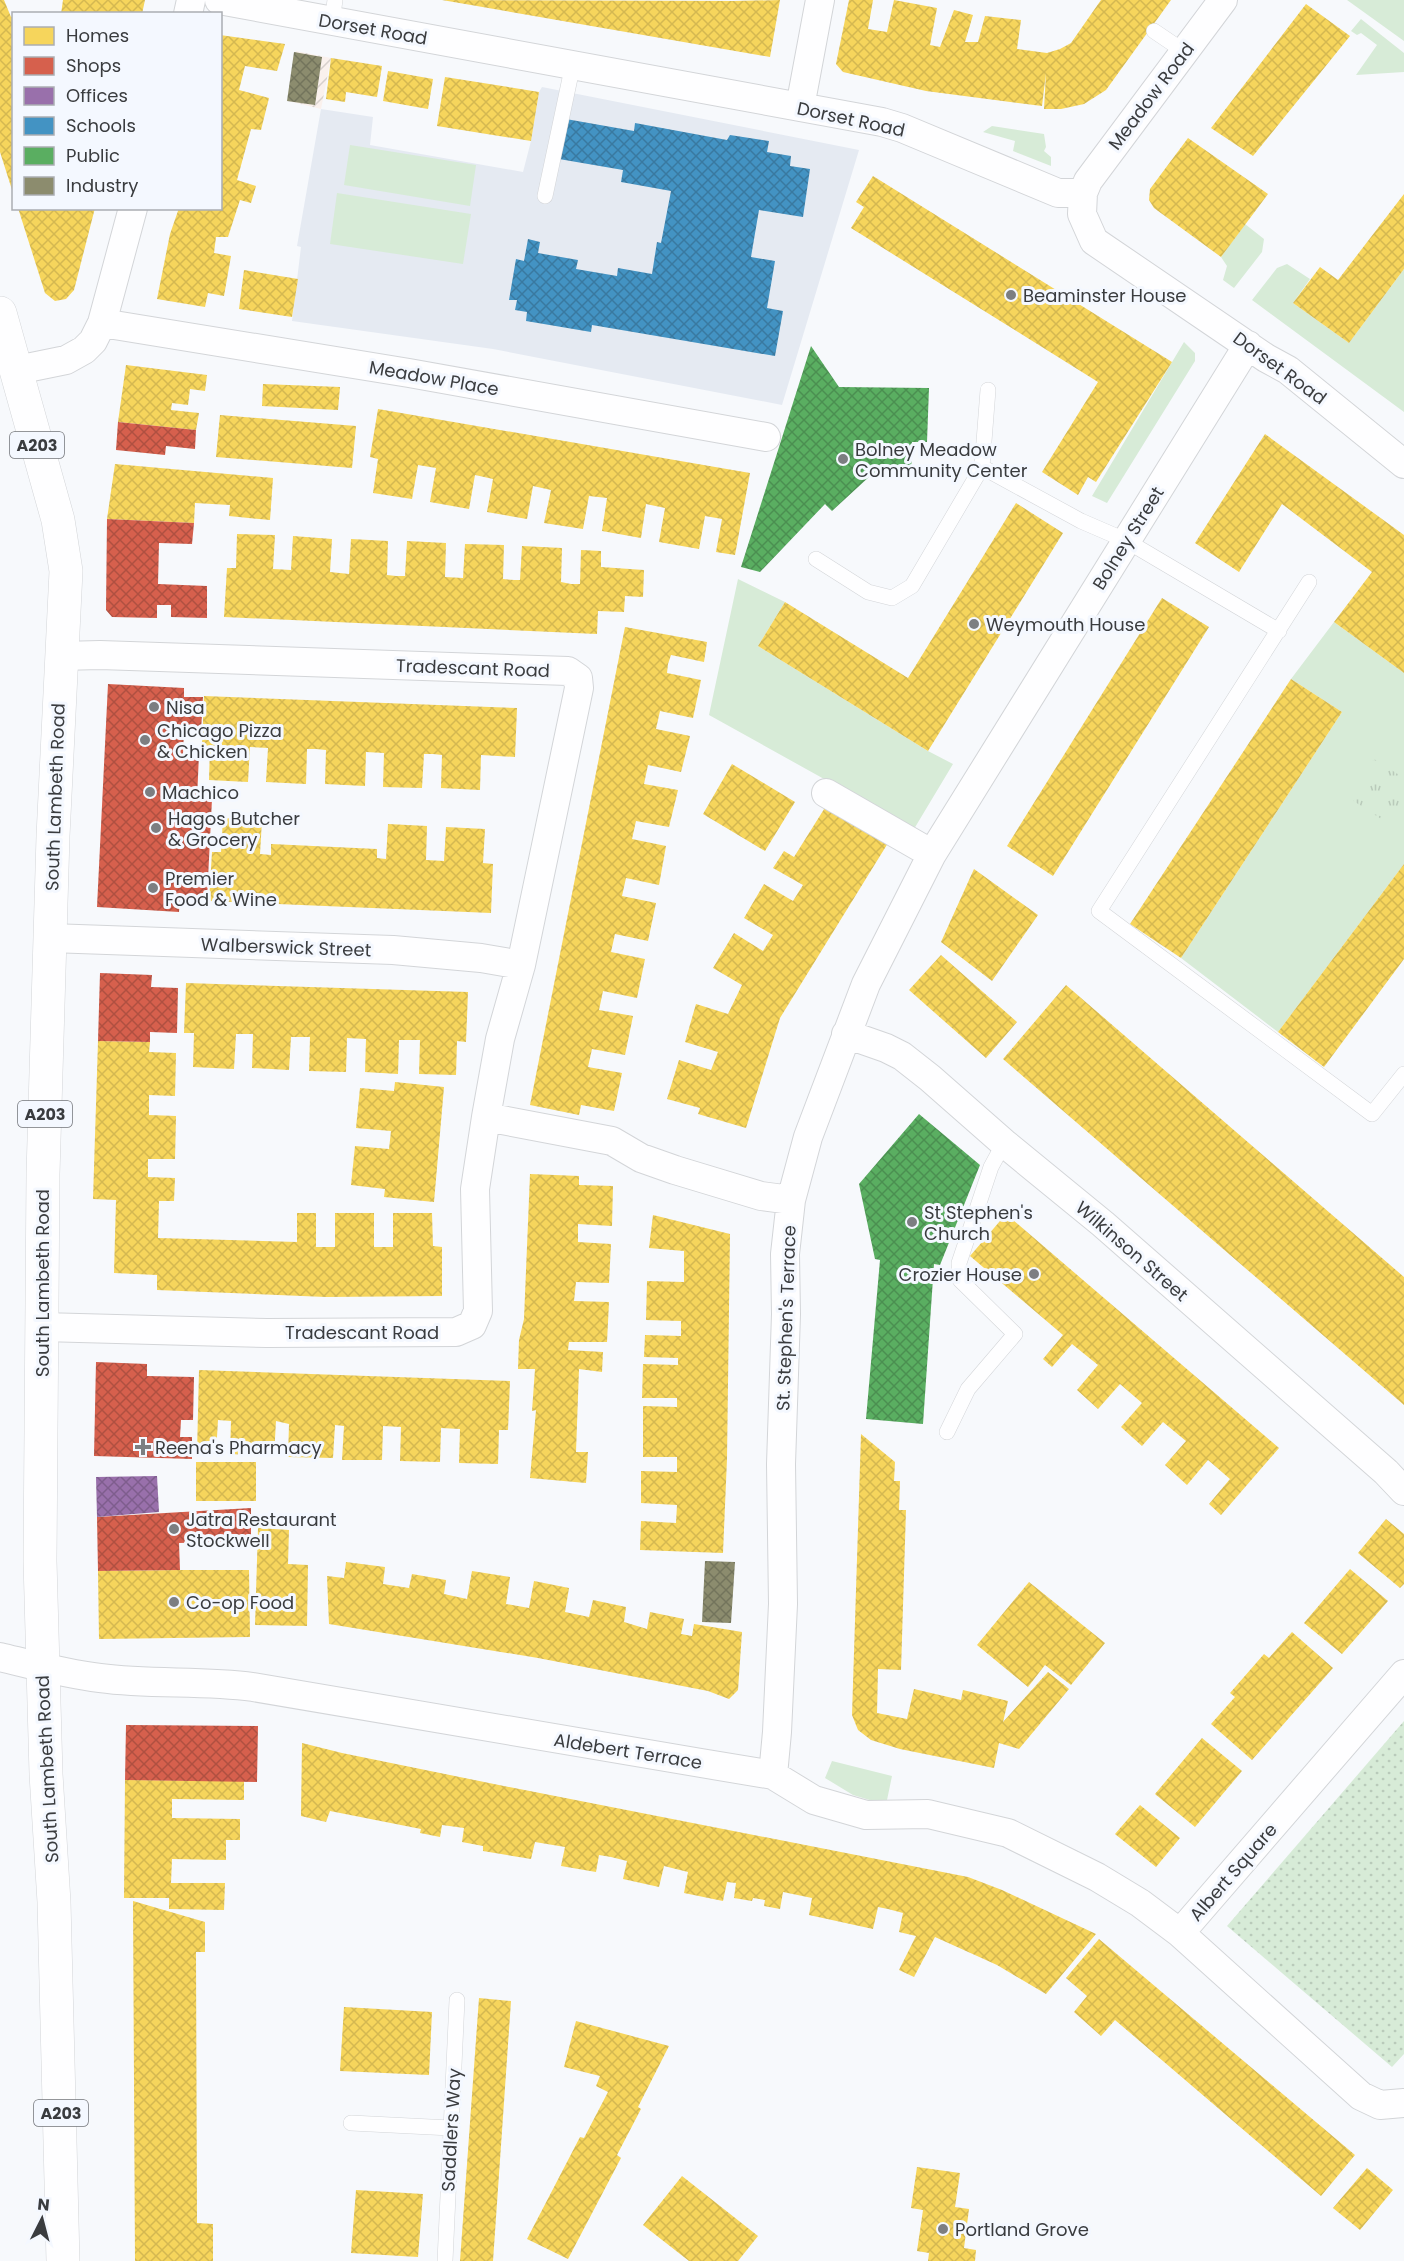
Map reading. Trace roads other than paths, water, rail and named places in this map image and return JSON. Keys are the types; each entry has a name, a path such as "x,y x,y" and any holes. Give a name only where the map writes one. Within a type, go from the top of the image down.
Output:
{"highway":[{"name":"South Lambeth Road","path":"0,313 58,520 66,571 50,938 43,1174 40,1561 46,1774 54,1902 64,2213 63,2261"}],"street":[{"name":"Dorset Road","path":"219,0 334,11 573,64 882,122 902,128 1058,193 1083,193 1082,214 1095,241 1266,358 1288,370 1404,464"},
{"path":"800,107 820,0"},
{"name":"Meadow Road","path":"1083,193 1094,171 1223,0"},
{"path":"17,370 66,360 84,350 93,341 102,323 132,210"},
{"name":"Meadow Place","path":"102,323 410,373 766,436"},
{"name":"Bolney Street","path":"932,854 1248,345"},
{"name":"Tradescant Road","path":"42,1327 279,1333 456,1332 472,1325 478,1311 475,1188 486,1117 500,1039 521,965 579,688 578,678 568,672 100,655 61,656"},
{"path":"826,793 932,854"},
{"name":"St. Stephen's Terrace","path":"773,1775 783,1604 785,1254 791,1200 808,1137 866,984 932,854"},
{"name":"Walberswick Street","path":"50,938 393,950 481,958 521,965"},
{"name":"Wilkinson Street","path":"846,1034 902,1056 930,1078 1004,1143 1112,1232 1386,1472 1392,1481 1404,1491"},
{"path":"486,1117 612,1141 641,1158 675,1170 761,1196 791,1200"},
{"name":"Aldebert Terrace","path":"0,1657 42,1668 100,1678 127,1681 223,1683 773,1775 814,1800 866,1815 928,1814 1008,1833 1097,1877 1140,1903 1180,1933"},
{"name":"Albert Square","path":"1404,1674 1180,1933 1361,2096 1380,2104 1404,2103"}],"lane":[{"path":"1154,31 1185,52"},
{"path":"545,196 573,64"},
{"path":"816,559 868,592 892,598 912,586 982,467 988,390"},
{"path":"982,467 1081,520 1125,540 1279,631"},
{"path":"1309,582 1099,911 1372,1114 1404,1074"},
{"path":"946,1432 968,1389 1015,1334 960,1280 959,1263 991,1167 1004,1143"},
{"name":"Saddlers Way","path":"445,2261 457,2000"},
{"path":"351,2123 451,2128"}],"place":[{"name":"Beaminster House","path":"1011,295"},
{"name":"Bolney Meadow Community Center","path":"843,459"},
{"name":"Weymouth House","path":"974,624"},
{"name":"Nisa","path":"154,707"},
{"name":"Chicago Pizza & Chicken","path":"145,740"},
{"name":"Machico","path":"150,792"},
{"name":"Hagos Butcher & Grocery","path":"156,828"},
{"name":"Premier Food & Wine","path":"153,888"},
{"name":"St Stephen's Church","path":"912,1222"},
{"name":"Crozier House","path":"1034,1274"},
{"name":"Reena's Pharmacy","path":"143,1447"},
{"name":"Jatra Restaurant Stockwell","path":"174,1529"},
{"name":"Co-op Food","path":"174,1602"},
{"name":"Portland Grove","path":"943,2229"}]}
